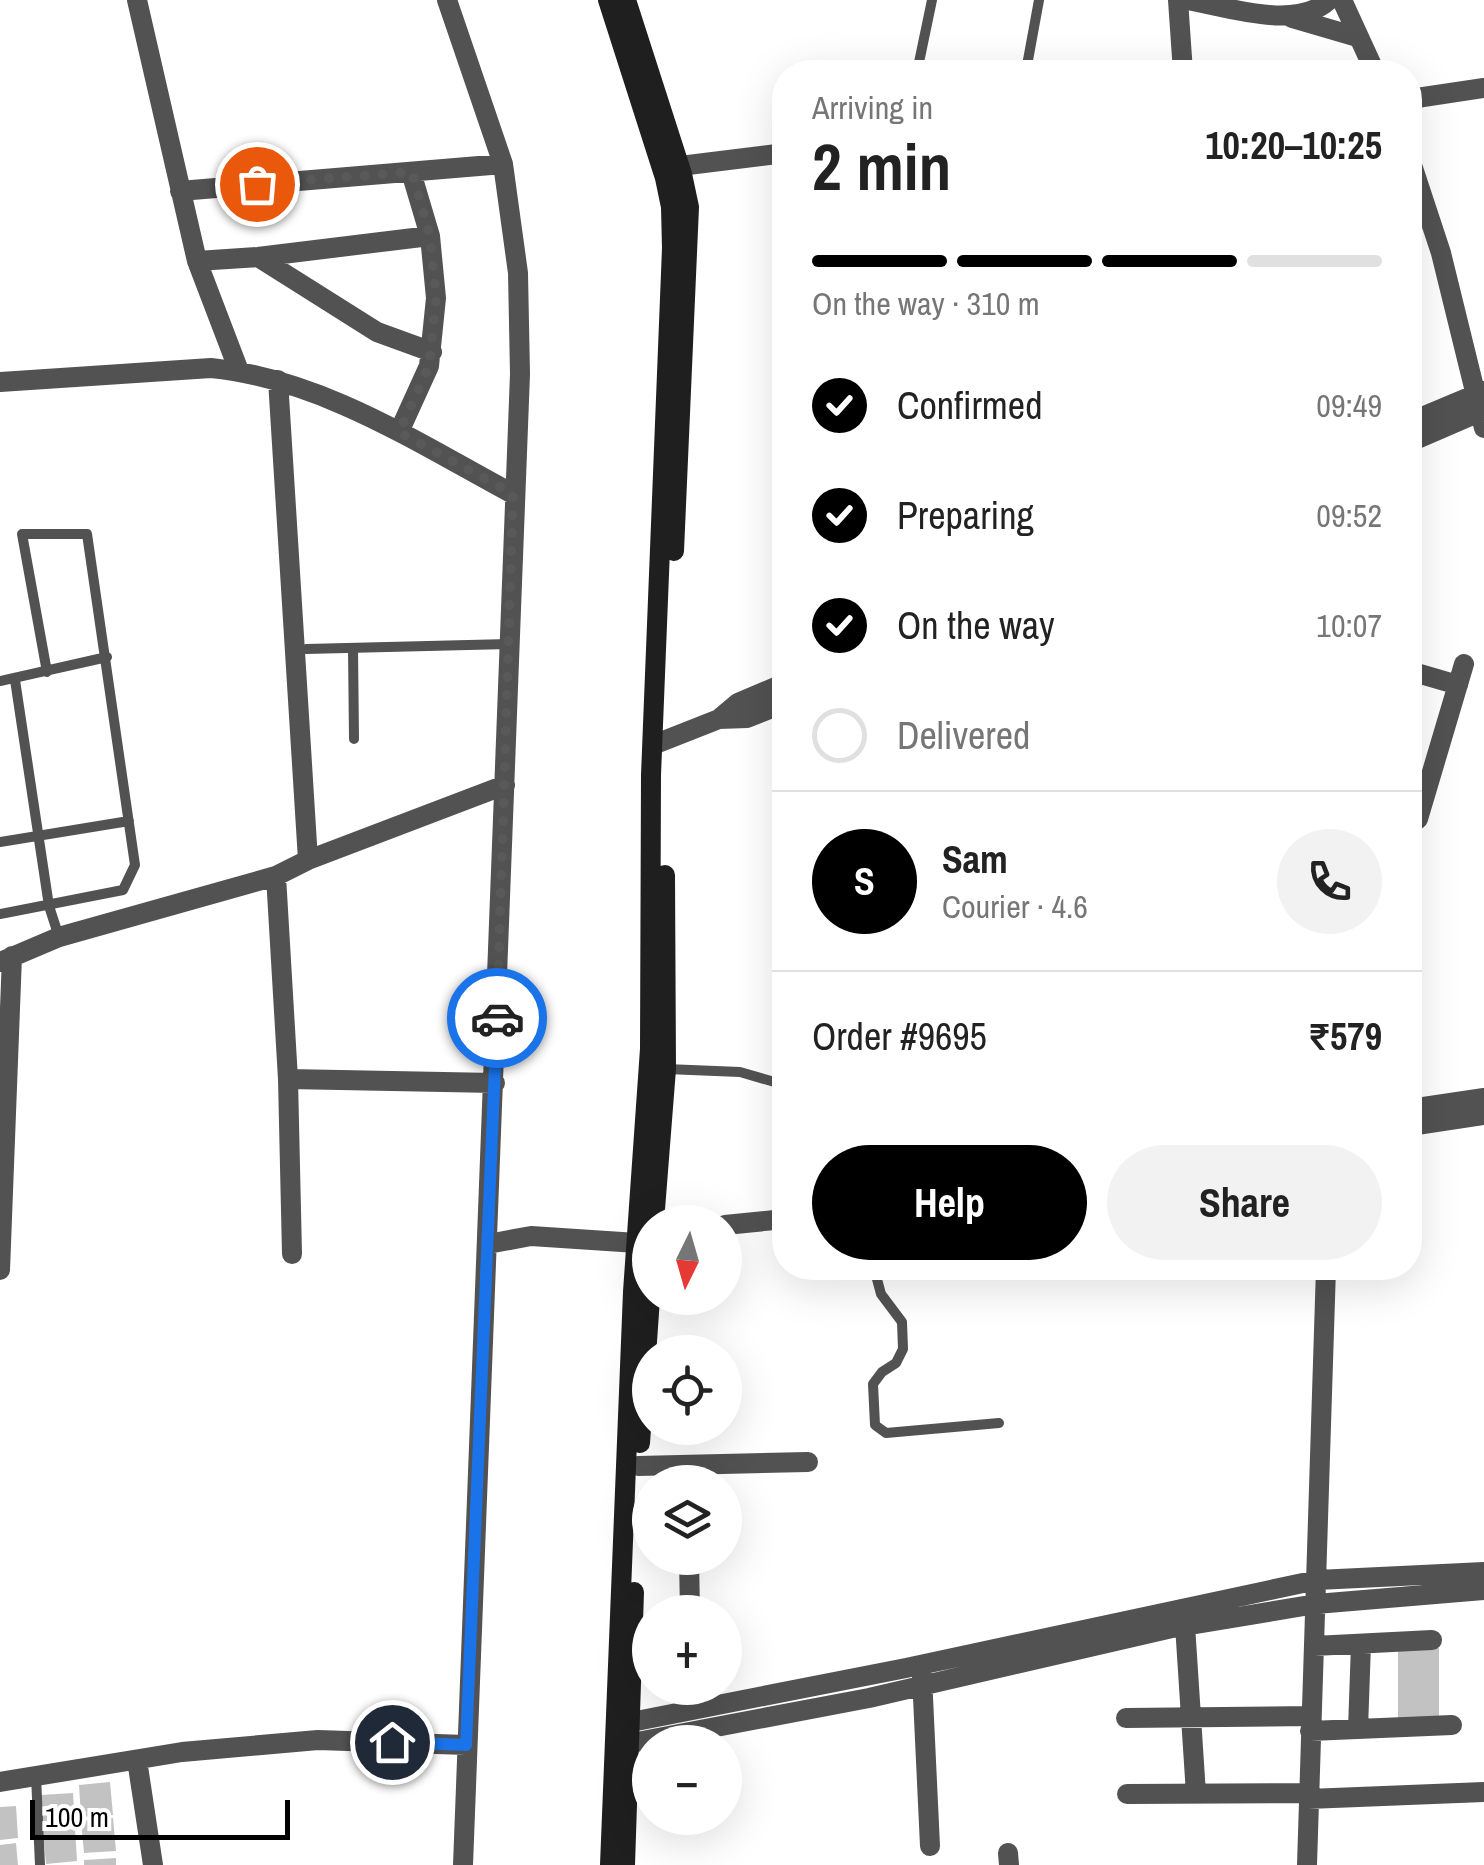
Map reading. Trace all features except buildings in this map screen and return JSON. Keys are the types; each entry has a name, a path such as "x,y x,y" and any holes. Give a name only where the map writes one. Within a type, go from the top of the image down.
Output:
{"street":[{"path":"137,0 198,261 239,371"},
{"path":"447,0 503,164 518,273 520,374 463,1865"},
{"path":"608,0 672,207 645,1205"},
{"path":"626,0 680,166 689,207 659,743 666,1069 655,1205"},
{"path":"1178,0 1182,60"},
{"path":"1186,0 1292,18 1357,36"},
{"path":"1292,18 1311,14 1329,0"},
{"path":"1342,0 1369,60"},
{"path":"1422,97 1484,88"},
{"path":"680,166 772,154"},
{"path":"180,190 503,164"},
{"path":"399,432 429,366 436,298 430,236 412,172"},
{"path":"1422,195 1481,407"},
{"path":"198,261 430,236"},
{"path":"258,257 377,332 432,352"},
{"path":"0,382 212,368 239,371 278,380 399,432 513,494"},
{"path":"278,380 308,860"},
{"path":"1422,419 1481,407"},
{"path":"1422,436 1481,407"},
{"path":"1422,672 1461,675 1422,806"},
{"path":"659,743 719,718 738,703 772,689"},
{"path":"719,718 747,718 772,708"},
{"path":"0,1270 6,959 59,938 276,876 308,860 505,785"},
{"path":"276,876 288,1080 292,1254"},
{"path":"288,1080 494,1083"},
{"path":"1422,1107 1484,1098"},
{"path":"1422,1124 1484,1115"},
{"path":"742,1222 772,1217"},
{"path":"488,1244 531,1236 632,1240"},
{"path":"1307,1865 1326,1280"},
{"path":"625,1865 622,1734 641,1315"},
{"path":"638,1465 649,1315"},
{"path":"742,1469 808,1462"},
{"path":"610,1865 632,1566"},
{"path":"922,1675 1317,1580 1484,1572"},
{"path":"622,1734 1316,1604 1484,1590"},
{"path":"1186,1626 1196,1794"},
{"path":"1314,1646 1432,1640"},
{"path":"1358,1728 1362,1644"},
{"path":"922,1675 930,1846"},
{"path":"1126,1718 1358,1728 1452,1725"},
{"path":"0,1782 182,1752 318,1740 466,1745"},
{"path":"137,1760 152,1865"},
{"path":"1127,1794 1308,1796 1484,1792"}],"lane":[{"path":"920,60 932,0"},
{"path":"1028,60 1039,0"},
{"path":"0,914 122,890 135,865 87,534 22,534 47,672"},
{"path":"306,650 510,644"},
{"path":"352,648 354,739"},
{"path":"0,681 107,657"},
{"path":"16,680 48,906 59,938"},
{"path":"0,842 129,821"},
{"path":"666,1069 740,1072 772,1081"},
{"path":"877,1280 881,1294 902,1322 903,1349 896,1363 873,1384 875,1425 886,1434 998,1424"},
{"path":"36,1776 40,1865"}],"way so far":[{"path":"257,184 412,172 435,262 436,298 429,366 399,432 513,494 497,1018"}],"route":[{"path":"392,1742 466,1745 497,1018"}]}
